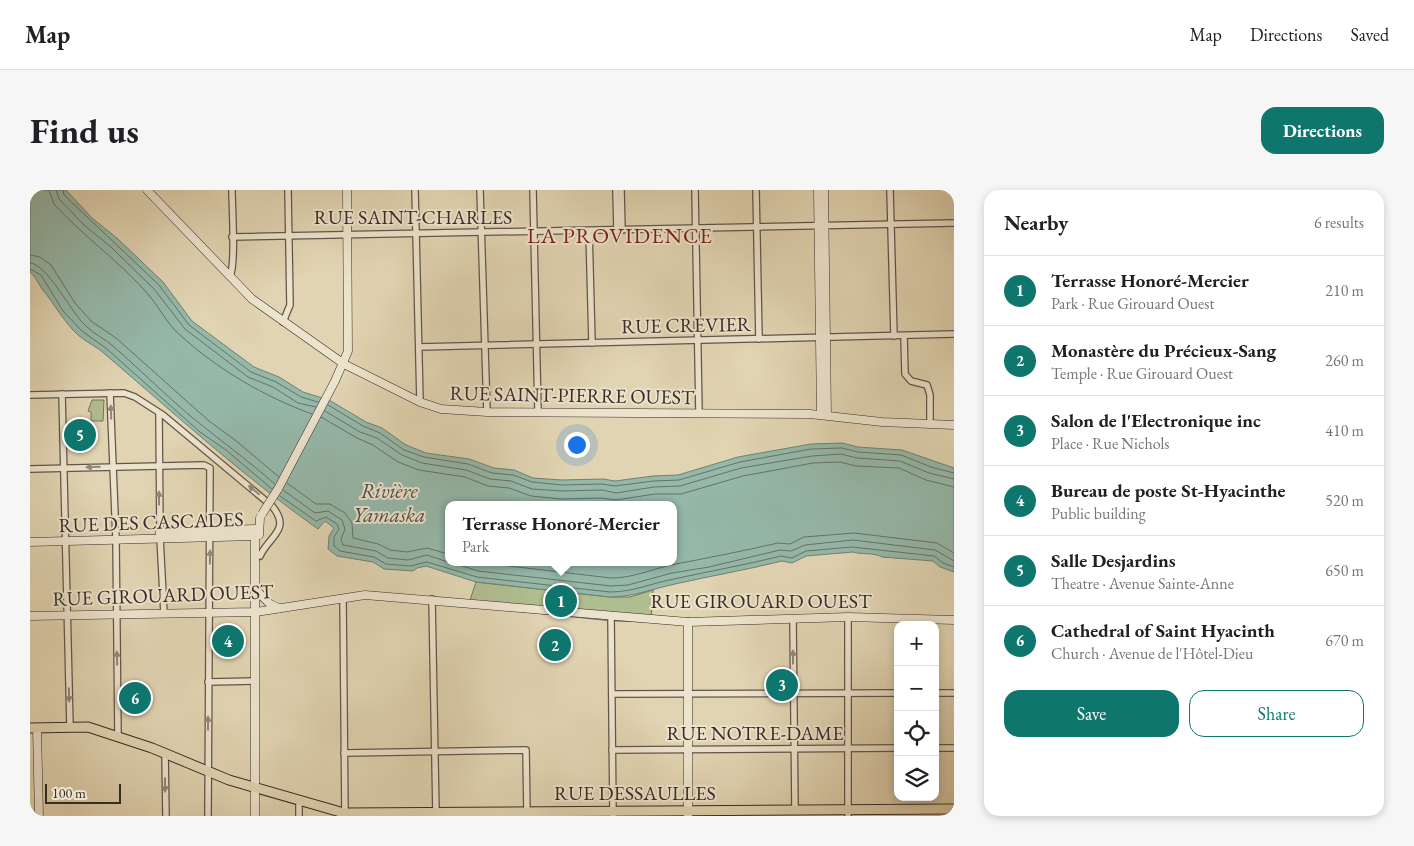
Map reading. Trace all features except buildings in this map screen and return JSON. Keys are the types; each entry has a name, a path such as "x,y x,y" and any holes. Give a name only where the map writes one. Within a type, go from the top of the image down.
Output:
{"main road":[{"name":"RUE DESSAULLES","path":"34,728 88,728 165,753 254,788 299,799 344,814 613,813 664,810 688,813 713,810 848,813 954,809"},
{"path":"664,810 679,816"},
{"path":"703,816 713,810"}],"street":[{"name":"RUE SAINT-PIERRE OUEST","path":"147,190 252,299 344,364 420,402 441,410 824,415 882,422 954,425"},
{"path":"230,276 232,272 232,190"},
{"path":"283,322 290,305 288,190"},
{"path":"255,816 256,612 254,530 344,364 348,351 347,190"},
{"path":"415,190 420,402"},
{"path":"480,190 487,412"},
{"path":"533,190 538,412"},
{"path":"616,190 619,231"},
{"path":"619,231 621,190"},
{"path":"695,190 699,413"},
{"path":"756,190 759,339"},
{"path":"818,190 822,226"},
{"path":"824,190 822,226 824,415"},
{"path":"890,190 894,336"},
{"name":"RUE SAINT-CHARLES","path":"232,237 417,232 481,234 954,224"},
{"path":"589,231 592,343"},
{"name":"RUE CREVIER","path":"419,347 954,334"},
{"path":"904,336 905,374 911,381 927,385 930,395 930,423"},
{"path":"30,395 124,392 159,414 187,435 278,514 280,522 277,535 264,546 260,556"},
{"path":"110,393 116,539 118,737"},
{"path":"62,394 70,727"},
{"path":"159,414 160,535 164,614"},
{"path":"30,469 159,465 204,466 210,468 208,816"},
{"path":"254,530 260,556 259,593 256,612"},
{"name":"RUE DES CASCADES","path":"30,542 210,534 254,530"},
{"name":"RUE DES CASCADES","path":"160,535 172,532 210,534"},
{"path":"259,593 270,604 280,608"},
{"name":"RUE GIROUARD OUEST","path":"30,616 256,612 365,595 432,599 688,622 848,617 954,620"},
{"path":"343,598 344,814"},
{"path":"432,599 436,814"},
{"path":"611,616 613,813"},
{"path":"848,617 848,813"},
{"path":"793,619 794,811"},
{"path":"688,622 688,813"},
{"path":"208,682 255,681"},
{"path":"612,694 894,693"},
{"path":"939,693 954,693"},
{"path":"34,728 39,816"},
{"name":"RUE NOTRE-DAME","path":"612,750 894,748"},
{"path":"939,748 954,748"},
{"path":"344,752 526,750 527,814"},
{"path":"165,753 166,816"},
{"path":"299,799 299,816"}],"shaded area":[{"path":"92,400 104,400 103,421 91,421 91,412 88,411"},
{"path":"476,582 610,597 630,597 653,590 651,622 612,621 468,606"}],"water":[{"name":"Rivière Yamaska","path":"30,190 66,190 92,218 118,239 163,282 192,321 254,367 279,377 303,392 329,400 366,422 382,428 406,445 426,453 469,459 494,468 514,470 533,478 562,480 603,479 615,481 678,475 738,457 811,444 842,443 858,447 902,450 954,468 954,572 940,567 933,561 882,557 853,552 806,556 792,563 782,561 635,594 610,597 476,582 426,566 413,571 384,569 373,562 337,556 328,549 329,536 334,528 325,521 318,529 290,509 210,445 103,352 78,335 64,319 30,272"}],"place":[{"name":"Salle Desjardins","path":"80,435"},
{"name":"Terrasse Honoré-Mercier","path":"561,601"},
{"name":"Bureau de poste St-Hyacinthe","path":"228,641"},
{"name":"Monastère du Précieux-Sang","path":"555,645"},
{"name":"Salon de l'Electronique inc","path":"782,685"},
{"name":"Cathedral of Saint Hyacinth","path":"135,698"}],"district":[{"name":"LA PROVIDENCE","path":"620,235"}]}
